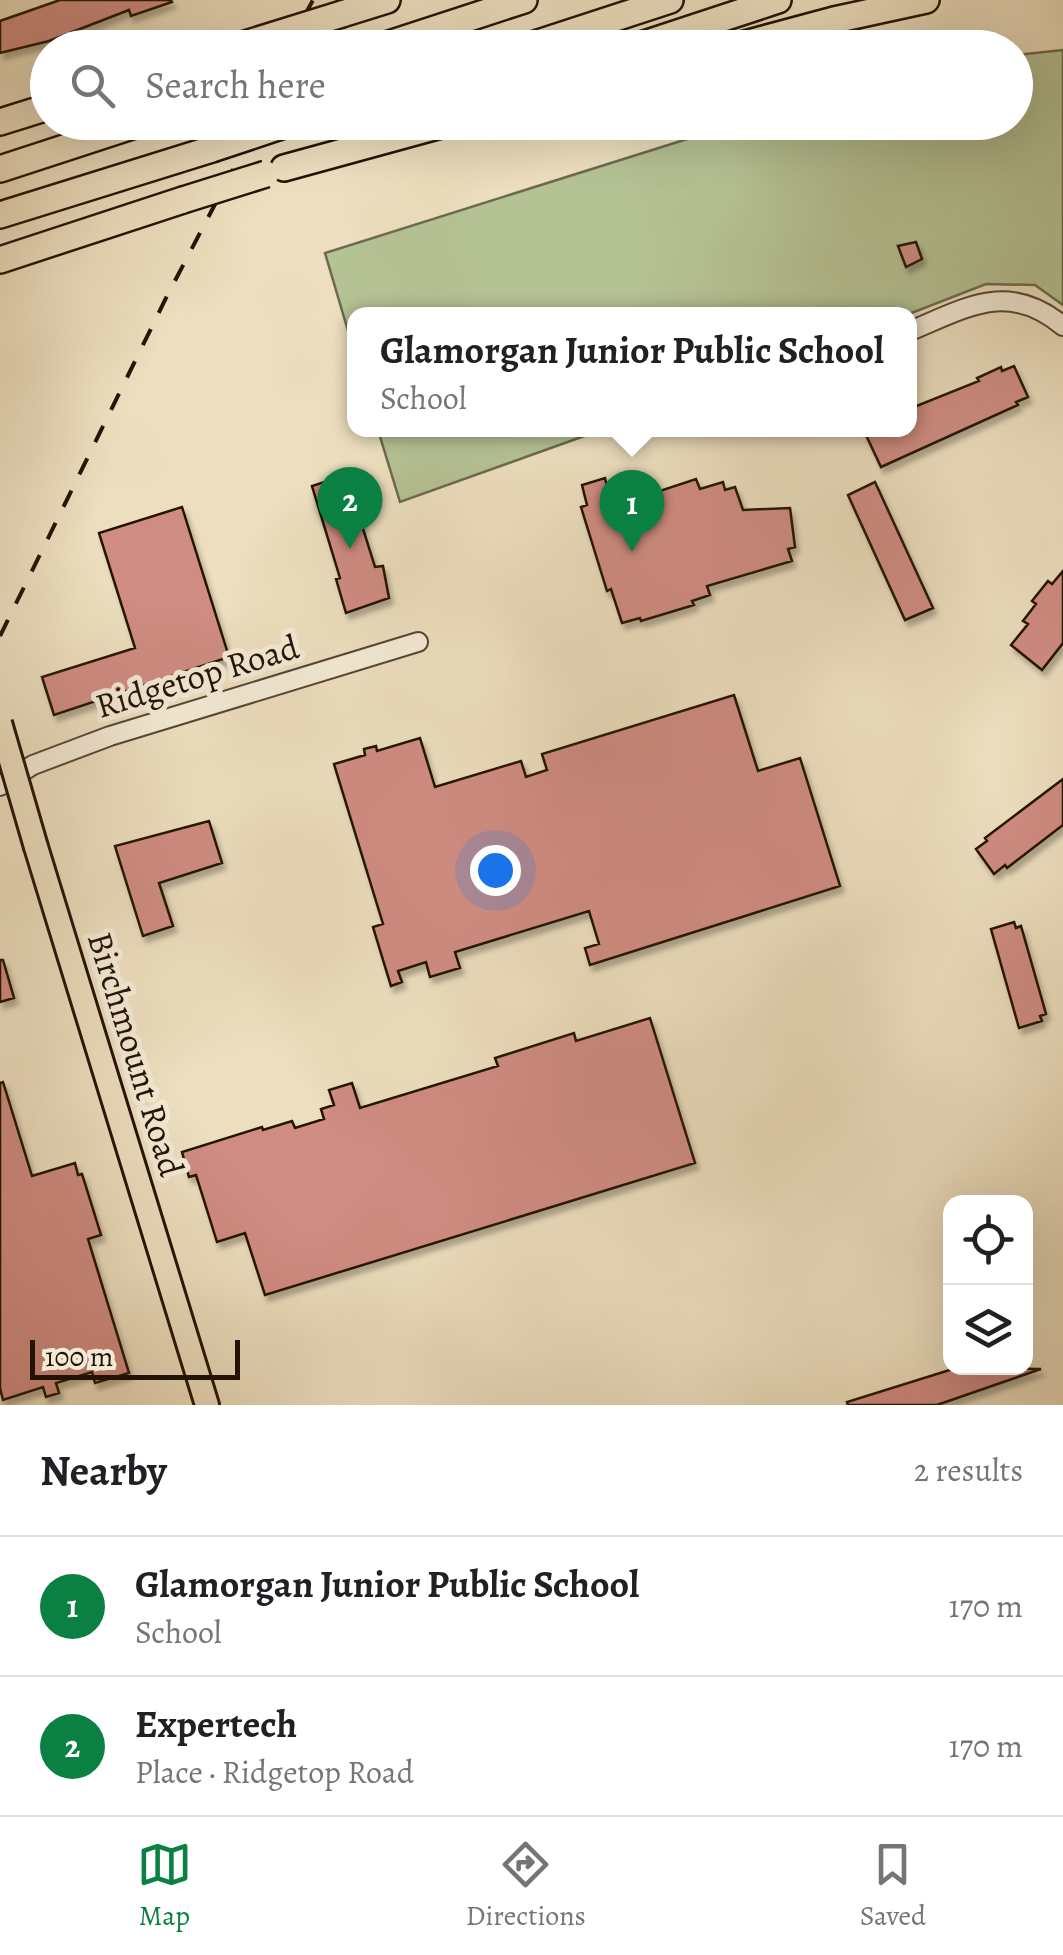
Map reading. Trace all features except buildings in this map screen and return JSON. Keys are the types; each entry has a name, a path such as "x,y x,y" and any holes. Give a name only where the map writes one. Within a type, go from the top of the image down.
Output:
{"highway":[{"path":"290,30 387,0"},
{"path":"432,30 524,0"},
{"path":"578,30 670,0"},
{"path":"687,30 778,0"},
{"path":"797,30 926,0"},
{"path":"0,122 30,113"},
{"path":"0,169 89,140"},
{"path":"0,215 241,140"},
{"path":"0,260 364,140"},
{"path":"275,171 387,140"}],"main road":[{"name":"Birchmount Road","path":"0,723 206,1405"}],"street":[{"path":"917,328 986,300 1026,305 1063,326"},
{"name":"Ridgetop Road","path":"0,786 33,765 110,736 418,642"}],"green space":[{"path":"1063,50 1063,305 1035,285 986,284 917,311 917,307 347,307 347,327 325,253 684,140 1033,140 1033,53"},
{"path":"380,437 581,437 400,502"}],"railway":[{"path":"297,30 313,0"},
{"path":"0,636 167,296 249,140"}],"place":[{"name":"Expertech","path":"350,549"},
{"name":"Glamorgan Junior Public School","path":"632,552"}]}
